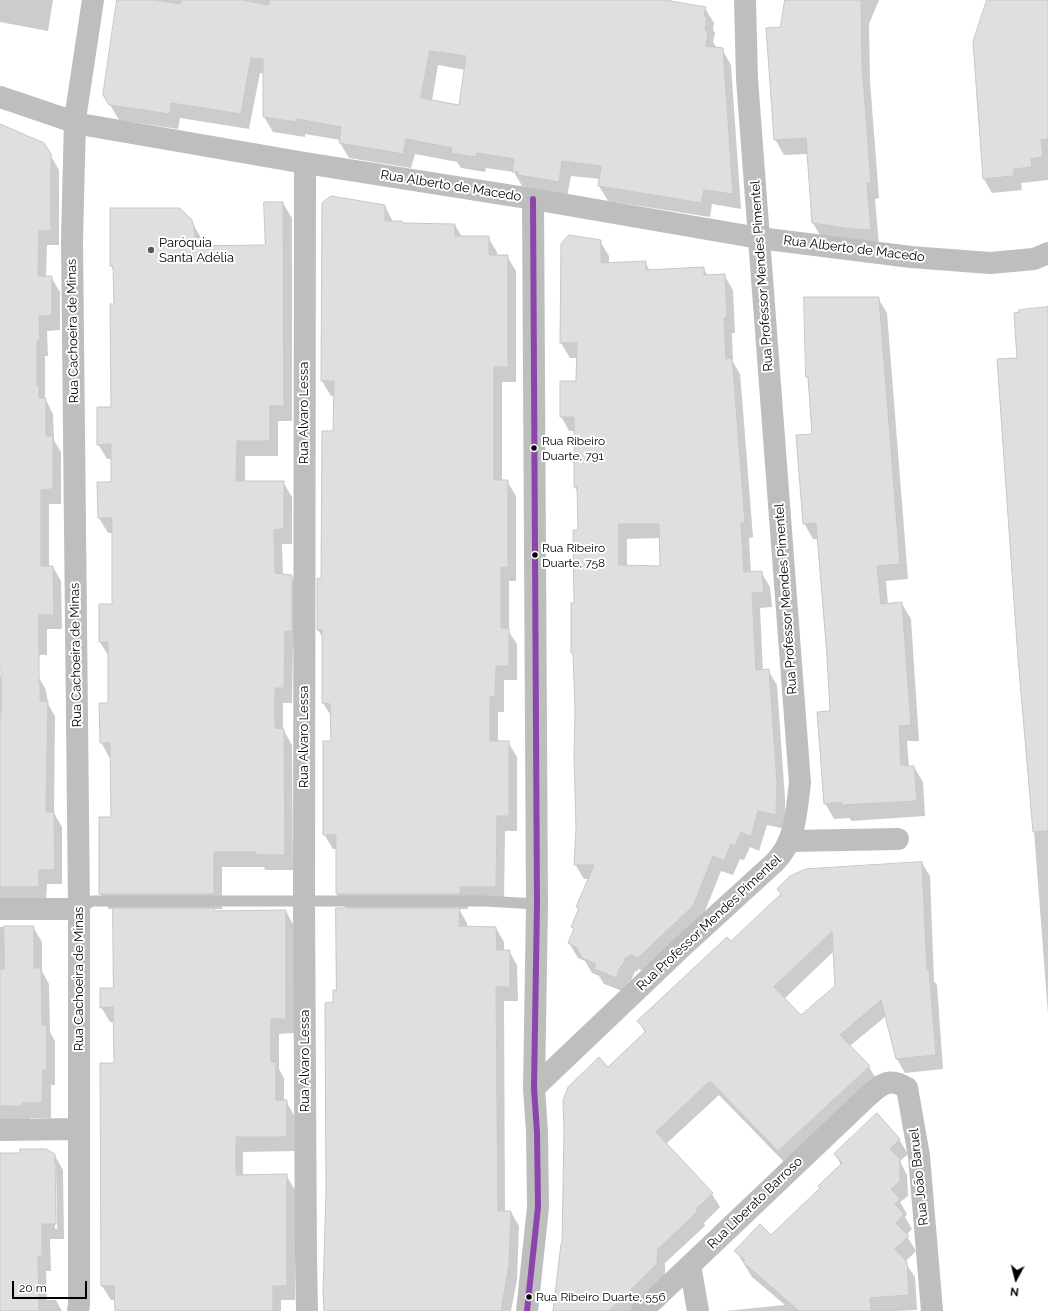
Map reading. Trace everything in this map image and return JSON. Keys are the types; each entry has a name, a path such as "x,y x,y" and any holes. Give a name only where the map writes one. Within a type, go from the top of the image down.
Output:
{"street":[{"name":"Rua Cachoeira de Minas","path":"78,1311 80,1130 72,241 75,123 93,0"},
{"name":"Rua Professor Mendes Pimentel","path":"534,1088 682,946 783,854 790,841 795,820 800,783 747,79 745,0"},
{"name":"Rua Alberto de Macedo","path":"0,97 75,123 305,163 532,199 759,238 911,257 990,263 1034,259 1048,253"},
{"name":"Rua Alvaro Lessa","path":"305,163 304,901 307,1311"},
{"path":"528,1311 538,1207 538,1132 534,1088 538,904 532,199"},
{"path":"790,841 898,839"},
{"path":"0,909 78,909"},
{"name":"Rua João Baruel","path":"868,1096 882,1084 898,1082 907,1088 919,1156 932,1311"},
{"name":"Rua Liberato Barroso","path":"642,1311 868,1096"},
{"path":"0,1130 80,1130"},
{"path":"690,1265 698,1311"}],"lane":[{"path":"78,909 92,901 485,901 538,904"}],"building":[{"path":"117,0 156,0 180,4 181,0 243,0 268,5 269,0 665,0 706,7 704,16 707,17 705,30 708,31 706,46 723,48 733,194 704,190 701,203 598,186 601,166 562,161 559,182 518,175 518,172 512,172 514,159 477,153 476,157 451,153 452,148 406,139 403,154 339,143 341,127 297,119 296,122 263,117 263,59 251,58 241,114 171,103 170,114 109,105 103,95","holes":["430,51 466,56 459,105 421,98"]},
{"path":"785,0 861,0 862,65 871,183 867,183 871,230 852,229 812,223 806,138 774,140 766,28 780,27"},
{"path":"987,0 1048,0 1048,139 1041,140 1043,157 1031,159 1032,167 1014,169 1014,176 983,179 973,42"},
{"path":"0,124 44,143 51,154 51,231 39,231 38,276 52,276 52,316 39,316 40,341 37,341 37,386 39,385 39,398 46,398 46,436 53,436 53,489 41,490 41,566 53,566 54,615 39,615 39,682 40,701 48,701 46,812 54,812 55,870 39,870 39,887 0,887"},
{"path":"331,196 385,205 385,221 402,221 402,223 455,224 455,236 489,236 489,255 508,255 508,367 494,367 494,480 508,480 508,567 501,567 501,628 509,628 509,666 496,666 495,697 490,697 490,741 509,741 509,816 497,816 496,887 460,887 460,894 336,894 336,835 323,835 323,741 331,741 330,704 322,703 322,630 317,630 317,578 321,579 322,431 333,431 334,381 321,381 322,203"},
{"path":"264,202 283,202 284,406 270,406 270,441 237,441 236,481 284,481 284,529 274,530 275,573 292,575 292,631 285,631 284,688 275,688 275,728 284,729 285,855 256,855 256,852 214,852 214,894 99,894 99,817 111,817 110,743 100,743 99,703 108,703 108,642 99,642 99,604 112,604 112,518 98,518 97,482 111,482 111,444 97,445 97,407 111,407 110,304 114,304 113,266 110,266 110,208 180,208 192,220 196,246 265,245"},
{"path":"569,235 601,240 601,263 646,261 646,270 704,267 704,275 725,274 727,318 724,318 726,359 732,358 734,381 745,522 741,523 744,572 762,571 764,592 752,593 756,670 769,669 777,782 776,815 758,811 751,837 741,832 735,846 731,844 724,861 713,856 693,906 638,958 630,955 628,958 626,957 616,978 594,969 596,964 582,958 576,947 568,943 574,928 571,927 579,908 576,907 594,865 574,865 576,828 574,756 575,711 573,653 571,653 571,603 574,603 573,530 578,530 577,487 574,487 574,417 560,417 560,381 576,381 577,343 560,343 561,244","holes":["619,524 659,524 660,566 619,565"]},
{"path":"804,297 879,297 900,564 877,566 881,604 902,602 911,725 899,726 901,765 905,764 905,766 914,766 917,801 841,805 841,802 824,804 817,712 830,711 827,655 816,523 803,524 796,435 812,434 808,377 806,377"},
{"path":"1048,307 1048,831 1033,832 1018,658 997,359 1017,358 1014,313 1019,312 1019,310"},
{"path":"922,862 927,970 929,970 936,1055 896,1059 881,1000 840,1035 870,1066 778,1151 710,1081 656,1132 713,1193 696,1209 698,1211 658,1249 657,1264 609,1311 553,1311 562,1244 564,1131 563,1100 568,1087 599,1057 608,1067 646,1031 637,1021 727,937 731,941 781,894 777,889 790,876 806,869","holes":["832,932 835,986 801,1015 774,987"]},
{"path":"113,908 214,908 214,911 286,910 286,1019 271,1019 271,1062 276,1062 276,1100 287,1100 287,1137 236,1137 236,1175 287,1174 287,1286 273,1286 273,1311 115,1311 114,1286 101,1286 100,1063 114,1063 113,1007 100,1008 100,988 113,988"},
{"path":"336,908 460,908 459,926 496,927 497,950 510,950 510,987 496,987 498,1211 511,1211 509,1265 501,1311 324,1311 323,1292 326,1191 325,1003 333,1002 333,990 336,990"},
{"path":"4,926 34,926 34,968 41,968 42,1025 47,1025 47,1070 43,1070 42,1103 22,1103 22,1106 0,1106 0,969 4,969"},
{"path":"877,1113 900,1139 890,1149 900,1159 900,1181 891,1189 900,1199 895,1204 904,1214 896,1223 909,1236 895,1249 907,1262 909,1295 870,1298 871,1311 799,1311 743,1262 745,1260 734,1251 760,1224 771,1235 820,1188 818,1186 842,1163 834,1154"},
{"path":"20,1149 46,1149 55,1154 56,1224 42,1224 42,1256 38,1256 39,1311 0,1311 0,1153 20,1153"}],"transit line":[{"path":"527,1311 538,1207 537,1132 534,1088 537,904 533,199"}],"place":[{"name":"Paróquia Santa Adélia","path":"151,250"},
{"name":"Rua Ribeiro Duarte, 791","path":"534,448"},
{"name":"Rua Ribeiro Duarte, 758","path":"535,555"},
{"name":"Rua Ribeiro Duarte, 556","path":"529,1297"}]}
